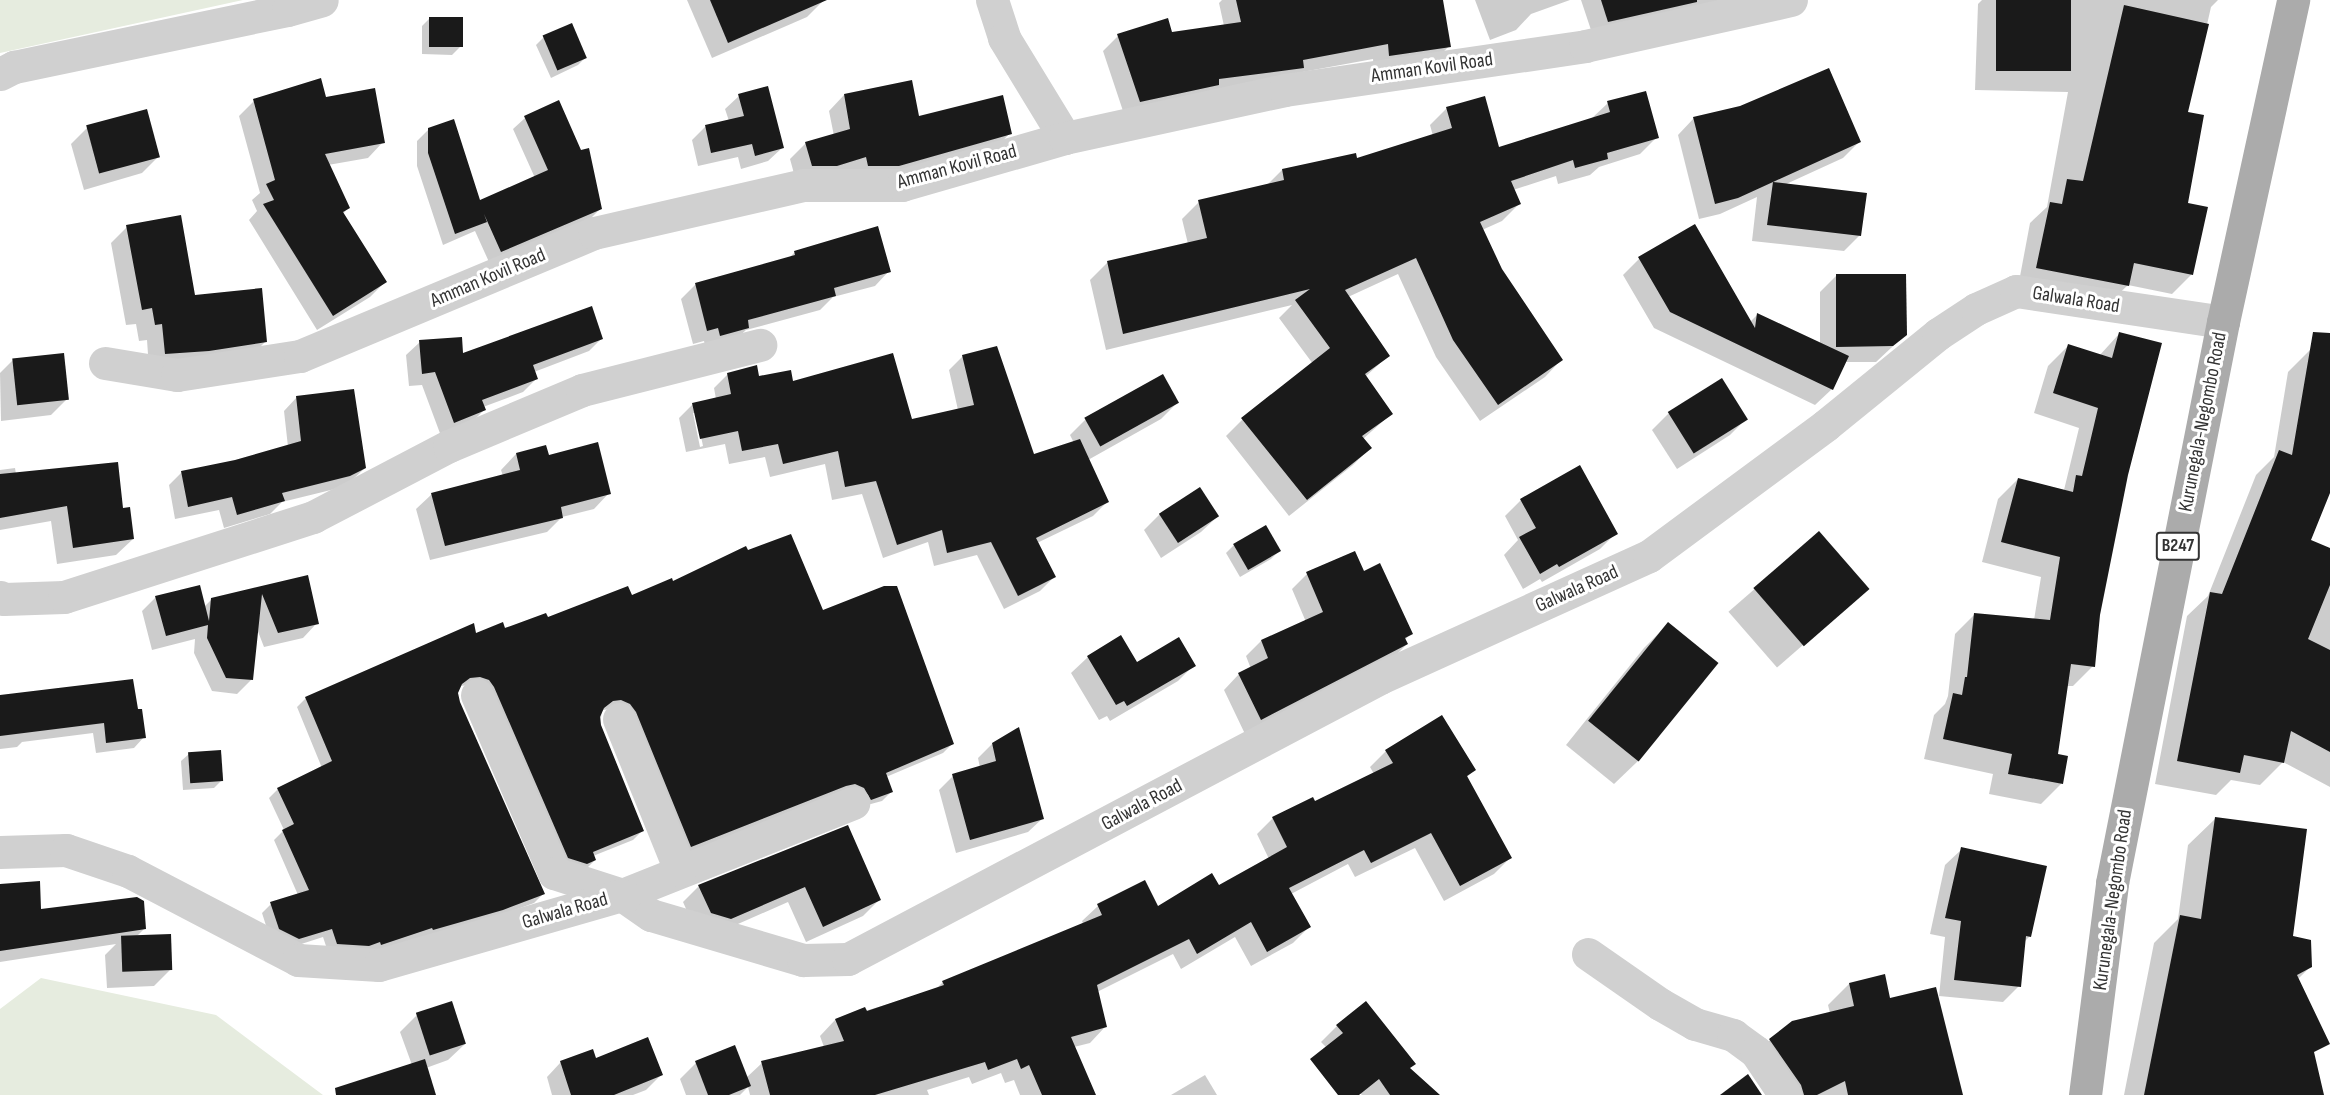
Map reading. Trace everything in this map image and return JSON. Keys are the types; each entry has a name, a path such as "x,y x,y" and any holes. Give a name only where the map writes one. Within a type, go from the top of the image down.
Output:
{"main road":[{"name":"Kurunegala-Negombo Road","path":"2085,1095 2112,883 2223,322 2293,0"}],"street":[{"path":"0,74 14,67 288,10 322,0"},
{"path":"992,0 1004,38 1065,138"},
{"name":"Amman Kovil Road","path":"105,363 177,375 300,357 594,233 804,185 902,185 1065,138 1285,90 1585,46 1791,0"},
{"name":"Galwala Road","path":"0,852 66,850 128,871 298,960 379,965 622,895 651,915 803,960 848,959 1380,678 1649,556 1826,424 1938,334 1976,309 2016,291 2223,322"},
{"path":"0,597 4,599 64,597 313,517 449,446 582,390 760,345"},
{"path":"477,695 554,873 622,895 853,803"},
{"path":"619,719 680,870"},
{"path":"1588,954 1660,1004 1695,1024 1733,1035 1756,1052 1785,1095"}],"shaded area":[{"path":"0,0 243,0 0,53"},
{"path":"41,978 216,1015 323,1095 0,1095 0,1009"}],"building":[{"path":"710,0 827,0 728,43"},
{"path":"1236,0 1443,0 1451,47 1389,56 1388,44 1303,60 1304,68 1219,79 1219,85 1140,102 1117,34 1168,18 1172,32 1241,22"},
{"path":"1601,0 1697,0 1697,2 1608,22"},
{"path":"1996,0 2071,0 2071,71 1996,71"},
{"path":"2124,5 2209,24 2188,112 2204,115 2188,203 2208,207 2193,275 2134,263 2129,286 2036,268 2050,202 2062,204 2067,179 2083,181"},
{"path":"429,17 463,17 463,47 429,47"},
{"path":"572,23 587,58 557,70 543,36"},
{"path":"1829,68 1861,142 1738,198 1715,204 1693,117 1740,106"},
{"path":"321,78 326,97 375,88 385,143 325,154 350,208 343,212 387,282 333,316 263,204 274,200 266,184 275,180 253,99"},
{"path":"912,80 919,116 1003,95 1012,134 899,166 868,166 866,157 837,166 812,166 805,142 850,129 844,94"},
{"path":"768,86 784,148 755,156 752,144 711,153 705,125 744,116 738,94"},
{"path":"1646,91 1659,138 1607,153 1608,159 1575,168 1573,160 1511,181 1521,204 1480,222 1502,269 1563,360 1498,405 1453,340 1416,258 1345,290 1390,356 1365,374 1393,414 1362,436 1372,448 1307,500 1241,418 1330,348 1295,300 1310,289 1123,334 1107,261 1207,238 1198,200 1284,180 1282,169 1356,153 1357,158 1452,128 1446,107 1485,96 1499,147 1610,112 1607,101"},
{"path":"559,100 581,150 589,148 602,209 501,252 484,214 487,222 455,234 428,153 428,128 454,119 480,200 548,170 524,116"},
{"path":"147,109 160,157 99,174 86,125"},
{"path":"1773,182 1867,193 1861,236 1767,225"},
{"path":"181,215 195,295 262,288 267,342 209,351 165,354 162,324 155,325 152,308 142,310 126,225"},
{"path":"1695,224 1755,328 1757,313 1849,356 1833,390 1670,312 1638,257"},
{"path":"878,226 891,272 834,288 836,296 748,320 749,328 720,336 718,328 707,331 695,283 795,255 794,251"},
{"path":"1836,274 1906,274 1907,335 1893,346 1836,347"},
{"path":"592,306 603,339 533,365 538,379 482,400 486,410 454,423 435,372 422,374 419,340 462,337 463,353"},
{"path":"2119,332 2162,343 2128,475 2100,615 2095,667 2071,664 2058,754 2068,756 2063,784 2008,774 2012,754 1943,739 1953,693 1962,695 1965,677 1967,677 1974,613 2050,620 2060,557 2001,542 2018,478 2073,492 2076,475 2082,476 2098,408 2053,393 2068,344 2112,358"},
{"path":"2313,332 2330,333 2330,493 2311,540 2330,548 2330,585 2308,639 2330,650 2330,752 2291,731 2284,763 2244,755 2240,773 2177,761 2210,592 2222,594 2279,450 2292,455"},
{"path":"997,346 1034,454 1080,439 1109,502 1036,538 1056,577 1018,596 991,542 947,553 942,530 897,545 876,481 845,487 838,451 783,464 778,444 742,451 738,431 700,439 692,403 731,394 727,373 757,365 759,376 791,370 793,381 893,353 912,419 974,405 962,355"},
{"path":"64,353 69,400 17,405 12,358"},
{"path":"1163,374 1179,403 1100,446 1084,418"},
{"path":"1722,378 1748,420 1694,453 1668,412"},
{"path":"354,389 366,468 350,476 282,493 285,501 237,515 232,497 188,507 181,471 235,460 301,441 296,396"},
{"path":"598,442 611,494 561,507 563,518 445,546 431,493 520,470 516,453 546,445 549,455"},
{"path":"118,462 123,508 130,507 134,539 73,548 67,506 0,518 0,474"},
{"path":"1580,465 1618,534 1559,567 1557,564 1540,574 1519,537 1536,528 1520,499"},
{"path":"1200,487 1219,516 1178,543 1159,514"},
{"path":"1266,525 1281,551 1248,570 1233,544"},
{"path":"1819,531 1870,589 1804,646 1753,588"},
{"path":"791,534 823,610 884,586 897,586 954,744 886,773 893,792 871,800 864,788 855,784 846,786 691,847 636,712 630,704 621,700 613,701 604,708 600,717 601,725 644,831 593,852 596,860 587,864 568,858 494,687 489,680 480,677 470,678 462,684 458,693 460,702 545,894 503,910 433,930 432,928 381,945 380,942 369,946 337,944 332,929 299,939 279,929 270,902 309,890 282,830 294,824 277,788 332,761 305,697 474,623 476,633 503,622 505,628 546,613 548,617 628,586 632,595 672,578 673,581 746,546 748,550"},
{"path":"1355,551 1364,571 1380,563 1413,634 1405,638 1408,644 1261,720 1238,673 1268,658 1261,640 1323,612 1306,572"},
{"path":"308,575 319,624 278,633 262,594 253,680 226,678 207,638 208,625 166,636 155,596 200,585 209,621 211,598"},
{"path":"1668,622 1719,663 1639,762 1588,721"},
{"path":"1121,635 1137,662 1179,637 1196,666 1127,706 1124,701 1116,705 1087,656"},
{"path":"133,679 138,709 142,709 146,738 106,743 104,723 0,736 0,695"},
{"path":"1442,715 1476,770 1467,776 1512,858 1460,886 1431,833 1371,863 1364,850 1289,888 1311,927 1267,952 1251,922 1197,954 1189,939 1097,985 1107,1027 1071,1037 1096,1095 1042,1095 1029,1065 1021,1069 1017,1059 988,1070 985,1062 875,1095 770,1095 761,1061 844,1041 835,1019 865,1007 867,1011 944,985 942,981 1102,915 1097,904 1145,880 1158,906 1212,873 1219,885 1287,847 1272,817 1313,797 1315,801 1393,763 1385,750"},
{"path":"1019,727 1044,819 970,840 952,774 996,761 992,743"},
{"path":"221,750 223,781 190,783 188,752"},
{"path":"2215,817 2307,829 2293,936 2311,940 2312,967 2297,975 2330,1044 2314,1052 2324,1095 2144,1095 2180,915 2201,919"},
{"path":"848,825 881,900 823,927 805,887 731,919 711,913 698,885"},
{"path":"1961,847 2047,866 2031,937 2026,936 2021,987 1954,980 1961,921 1945,918"},
{"path":"40,881 41,909 137,897 144,901 146,929 0,951 0,884"},
{"path":"171,934 172,970 122,972 121,936"},
{"path":"1885,974 1890,998 1936,987 1963,1095 1848,1095 1845,1081 1817,1095 1804,1095 1801,1085 1769,1039 1792,1021 1854,1006 1849,983"},
{"path":"452,1001 466,1044 430,1056 416,1013"},
{"path":"1366,1001 1416,1064 1410,1068 1440,1095 1390,1095 1379,1079 1359,1095 1338,1095 1310,1059 1343,1033 1336,1025"},
{"path":"648,1037 663,1075 614,1095 571,1095 560,1061 593,1049 596,1058"},
{"path":"735,1045 751,1086 729,1095 708,1095 695,1061"},
{"path":"425,1059 436,1095 336,1095 335,1088"},
{"path":"1748,1074 1762,1095 1720,1095"}]}
